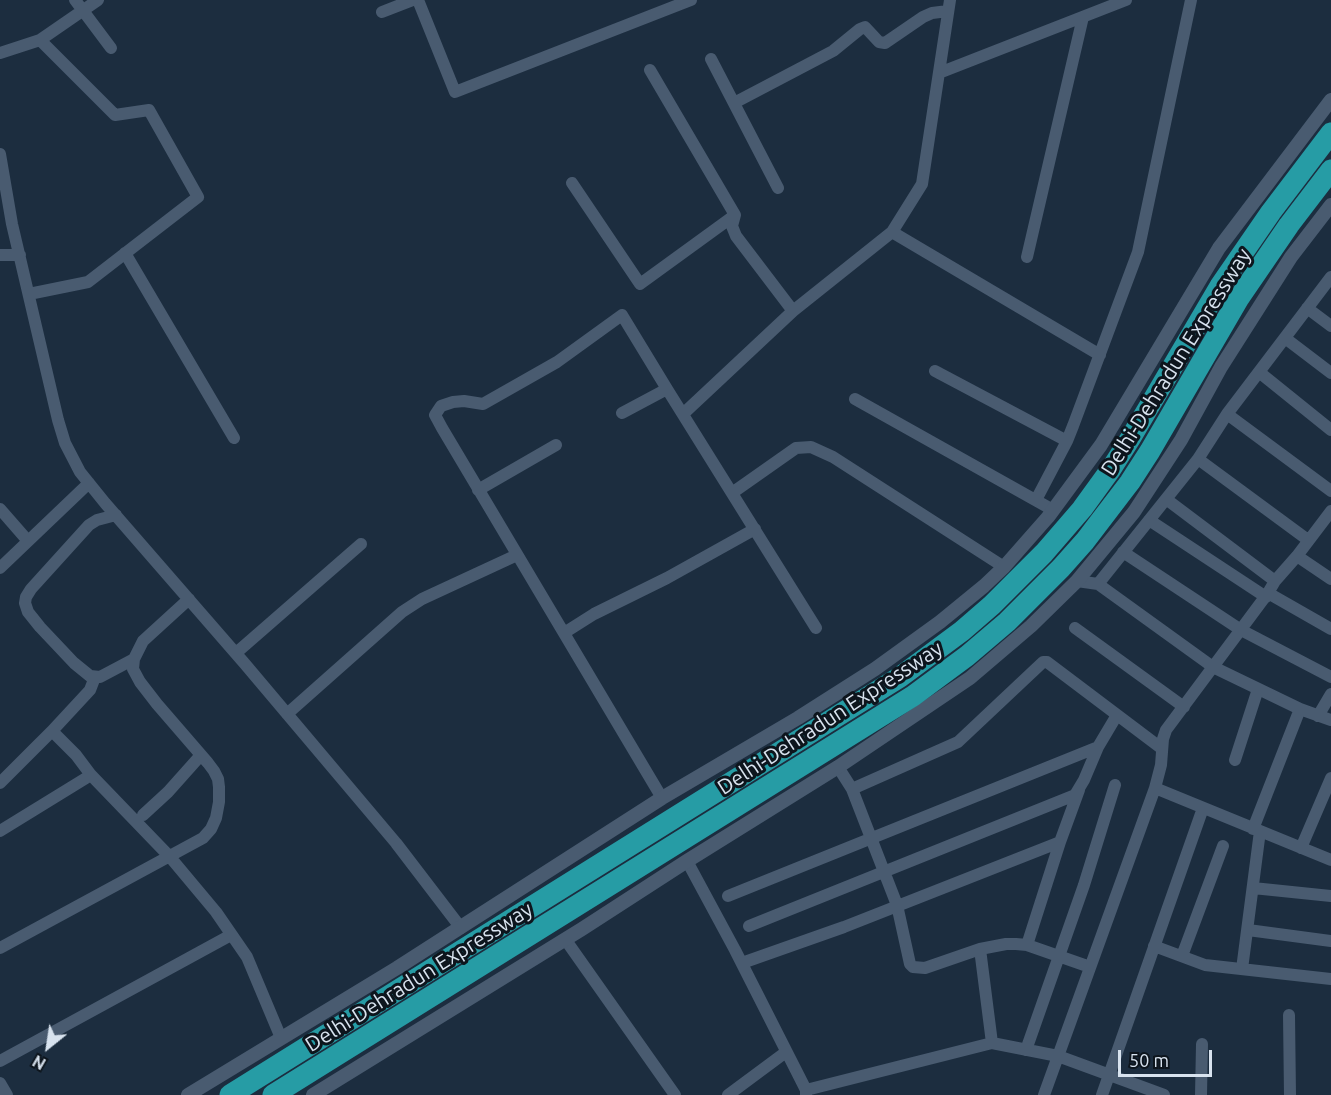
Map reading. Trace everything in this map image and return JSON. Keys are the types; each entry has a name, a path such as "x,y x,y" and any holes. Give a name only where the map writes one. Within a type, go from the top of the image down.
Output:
{"highway":[{"name":"Delhi-Dehradun Expressway","path":"230,1095 900,677 992,606 1068,526 1111,469 1220,286 1271,212 1331,133"},
{"name":"Delhi-Dehradun Expressway","path":"273,1095 912,696 1007,622 1068,561 1130,482 1239,298 1289,225 1331,170"}],"street":[{"path":"0,53 40,40 79,5 98,0"},
{"path":"382,12 412,0"},
{"path":"418,0 455,92 691,0"},
{"path":"939,73 1126,0"},
{"path":"1036,500 1067,441 1138,252 1191,0"},
{"path":"79,5 111,48"},
{"path":"683,414 793,311 892,232 922,184 949,5"},
{"path":"734,104 833,51 860,28 865,27 879,42 885,43 923,17 949,5"},
{"path":"1027,257 1083,17"},
{"path":"29,294 88,282 198,197 149,110 115,115 40,40"},
{"path":"711,58 778,188"},
{"path":"650,70 735,215 732,226 736,236 793,311"},
{"path":"188,1095 461,928 662,798 798,718 875,669 940,622 1004,567 1053,510 1101,445 1219,248 1331,100"},
{"path":"0,154 12,224 58,420 65,444 80,472 396,843 461,928"},
{"path":"572,183 640,284 735,215"},
{"path":"313,1095 838,767 970,678 1031,626 1077,581 1134,512 1180,440 1221,367 1291,257 1331,205"},
{"path":"892,232 1100,355"},
{"path":"125,253 234,438"},
{"path":"0,255 20,255"},
{"path":"1098,584 1198,459 1227,414 1331,277"},
{"path":"1307,308 1331,326"},
{"path":"816,628 622,315 557,362 483,404 453,402 441,406 435,415 662,798 687,861 742,963 806,1092 992,1043 1058,1056 1164,1095"},
{"path":"1285,338 1331,374"},
{"path":"935,371 1067,441"},
{"path":"1259,372 1331,430"},
{"path":"622,413 667,389"},
{"path":"855,399 1053,510"},
{"path":"1227,414 1331,491"},
{"path":"478,490 556,445"},
{"path":"732,493 796,448 811,447 833,457 1004,567"},
{"path":"1198,459 1308,540"},
{"path":"0,568 89,483"},
{"path":"1166,499 1275,581"},
{"path":"0,509 28,541"},
{"path":"1044,1095 1155,788 1161,765 1162,739 1275,581 1308,540 1325,529 1331,511"},
{"path":"116,516 97,520 89,525 31,589 25,603 28,612 39,627 90,676 100,677 134,660"},
{"path":"1149,520 1267,595 1331,629"},
{"path":"564,633 594,614 667,579 755,529"},
{"path":"236,653 361,544"},
{"path":"1123,552 1241,630 1331,677"},
{"path":"287,714 402,612 422,599 517,555"},
{"path":"1297,556 1331,579"},
{"path":"1077,581 1098,584 1213,667 1300,709 1331,720"},
{"path":"0,948 170,857 203,838 211,829 219,802 218,779 208,763 140,682 133,669 134,660 143,642 189,599"},
{"path":"1075,628 1184,707"},
{"path":"852,789 958,742 1043,662 1047,662 1161,748"},
{"path":"0,783 90,690 95,677"},
{"path":"1235,760 1258,689"},
{"path":"1318,716 1331,694"},
{"path":"1242,969 1253,888 1256,830 1300,709"},
{"path":"1027,945 1079,790 1098,747 1117,715"},
{"path":"52,731 170,857 216,912 247,957 281,1038"},
{"path":"728,896 1098,747"},
{"path":"143,815 168,792 201,755"},
{"path":"838,767 852,789 897,905 910,964 913,967 925,968 980,949 1006,944 1027,945 1090,967"},
{"path":"0,831 91,775"},
{"path":"1301,848 1331,778"},
{"path":"1026,1050 1084,885 1115,785"},
{"path":"1155,788 1331,860"},
{"path":"749,926 1075,795 1079,790"},
{"path":"1102,1095 1203,808"},
{"path":"742,963 844,927 1060,842"},
{"path":"1182,956 1223,846"},
{"path":"1253,888 1331,896"},
{"path":"1248,930 1331,941"},
{"path":"0,1061 231,935"},
{"path":"565,939 675,1095"},
{"path":"1154,946 1205,965 1331,979"},
{"path":"980,949 992,1043"},
{"path":"1289,1015 1290,1095"},
{"path":"1201,1095 1202,1044"},
{"path":"728,1095 786,1052"},
{"path":"0,1083 7,1095"}]}
